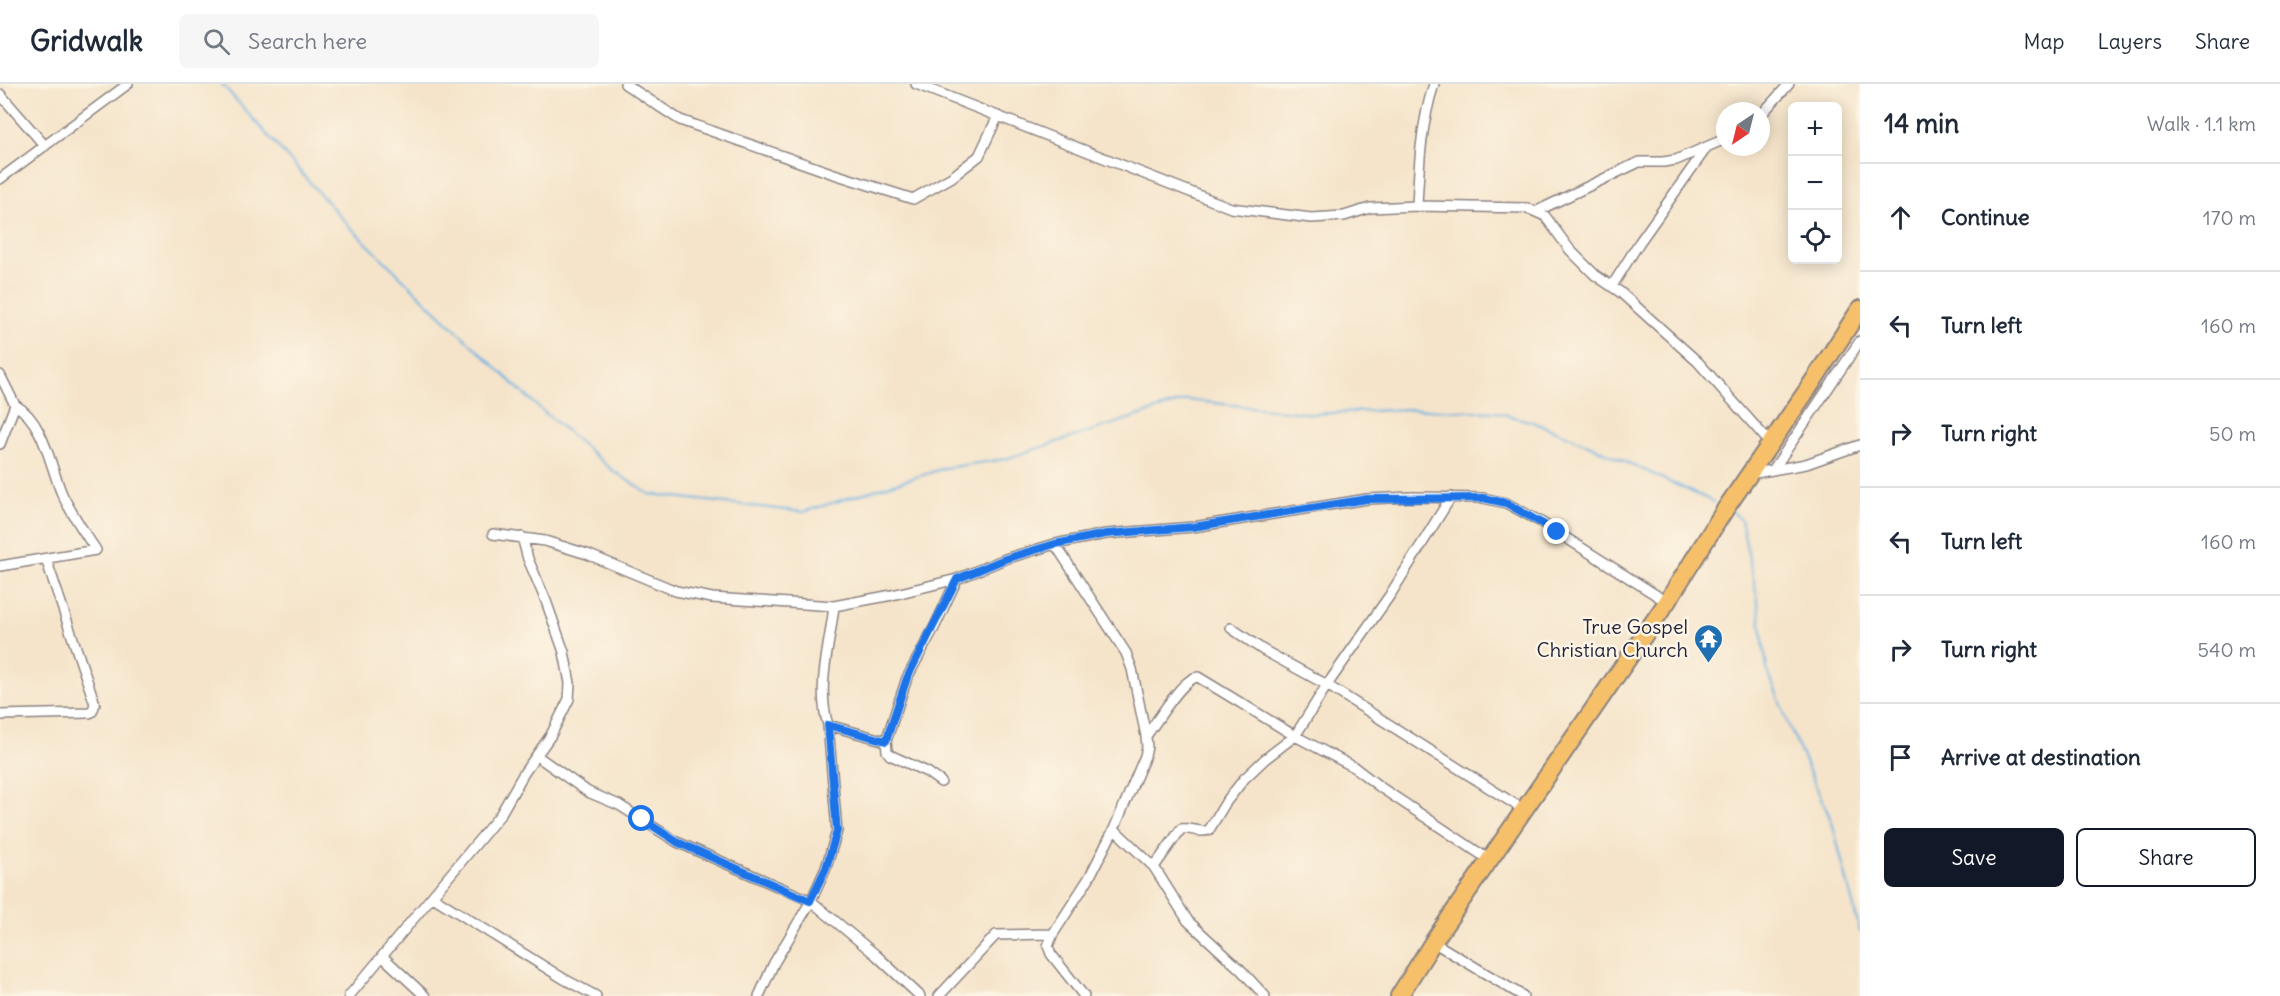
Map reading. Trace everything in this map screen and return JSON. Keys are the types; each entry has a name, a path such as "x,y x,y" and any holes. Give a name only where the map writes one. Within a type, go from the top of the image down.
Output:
{"highway":[{"path":"1399,996 1433,942 1491,861 1666,602 1860,309"}],"street":[{"path":"0,179 128,84"},
{"path":"625,84 680,120 913,199 952,177 979,156 998,116"},
{"path":"916,84 1231,208 1311,218 1344,216 1370,208 1417,206 1527,208 1537,212 1545,216 1570,250 1595,275 1611,286 1698,362 1771,444"},
{"path":"1417,206 1423,130 1434,84"},
{"path":"1770,105 1789,84"},
{"path":"0,94 45,146"},
{"path":"1537,212 1639,162 1676,160 1716,143"},
{"path":"1611,286 1707,147"},
{"path":"1773,470 1860,340"},
{"path":"0,375 15,405 26,412 34,424 49,454 62,493 96,550 0,566"},
{"path":"0,444 15,405"},
{"path":"1750,474 1806,464 1860,445"},
{"path":"1154,867 1181,829 1188,828 1205,832 1209,830 1226,802 1244,779 1295,736 1327,685 1390,595 1451,497"},
{"path":"493,534 545,541 587,554 676,591 712,598 834,606 957,579 1005,559 1055,544 1106,534 1193,527 1367,499 1483,498 1506,503 1541,522 1666,602"},
{"path":"349,996 500,815 563,713 569,699 570,683 564,652 546,601 528,560 522,537"},
{"path":"1055,544 1126,652 1132,669 1148,747 1114,828 1089,878 1053,934 1048,946 1051,954 1084,996"},
{"path":"0,715 89,713 94,708 95,704 46,559"},
{"path":"941,782 927,772 890,755 886,741 907,678 957,579"},
{"path":"759,996 774,963 810,901 826,868 837,831 823,690 834,606"},
{"path":"1231,628 1263,650 1327,685 1524,810"},
{"path":"1146,736 1179,691 1190,679 1198,677 1295,736 1354,767 1380,788 1491,861"},
{"path":"828,725 886,741"},
{"path":"537,756 588,792 619,805 677,842 810,901 876,955 920,996"},
{"path":"1114,828 1154,867 1188,921 1241,970 1265,996"},
{"path":"433,897 564,979 596,996"},
{"path":"939,996 996,935 1053,934"},
{"path":"1433,942 1523,996"},
{"path":"382,956 425,996"}],"waterway":[{"path":"222,84 346,223 440,315 537,406 612,470 649,494 803,512 945,468 1005,459 1187,400 1313,414 1408,409 1495,412 1533,422 1571,437 1714,502"},
{"path":"1732,511 1741,520 1757,596 1767,669 1792,733 1832,822 1860,932"}],"place":[{"name":"True Gospel Christian Church","path":"1709,664"}],"route":[{"path":"642,819 677,842 810,901 826,868 837,831 828,725 886,741 907,678 957,579 1036,549 1106,534 1193,527 1367,499 1412,497 1483,498 1506,503 1557,532"}]}
